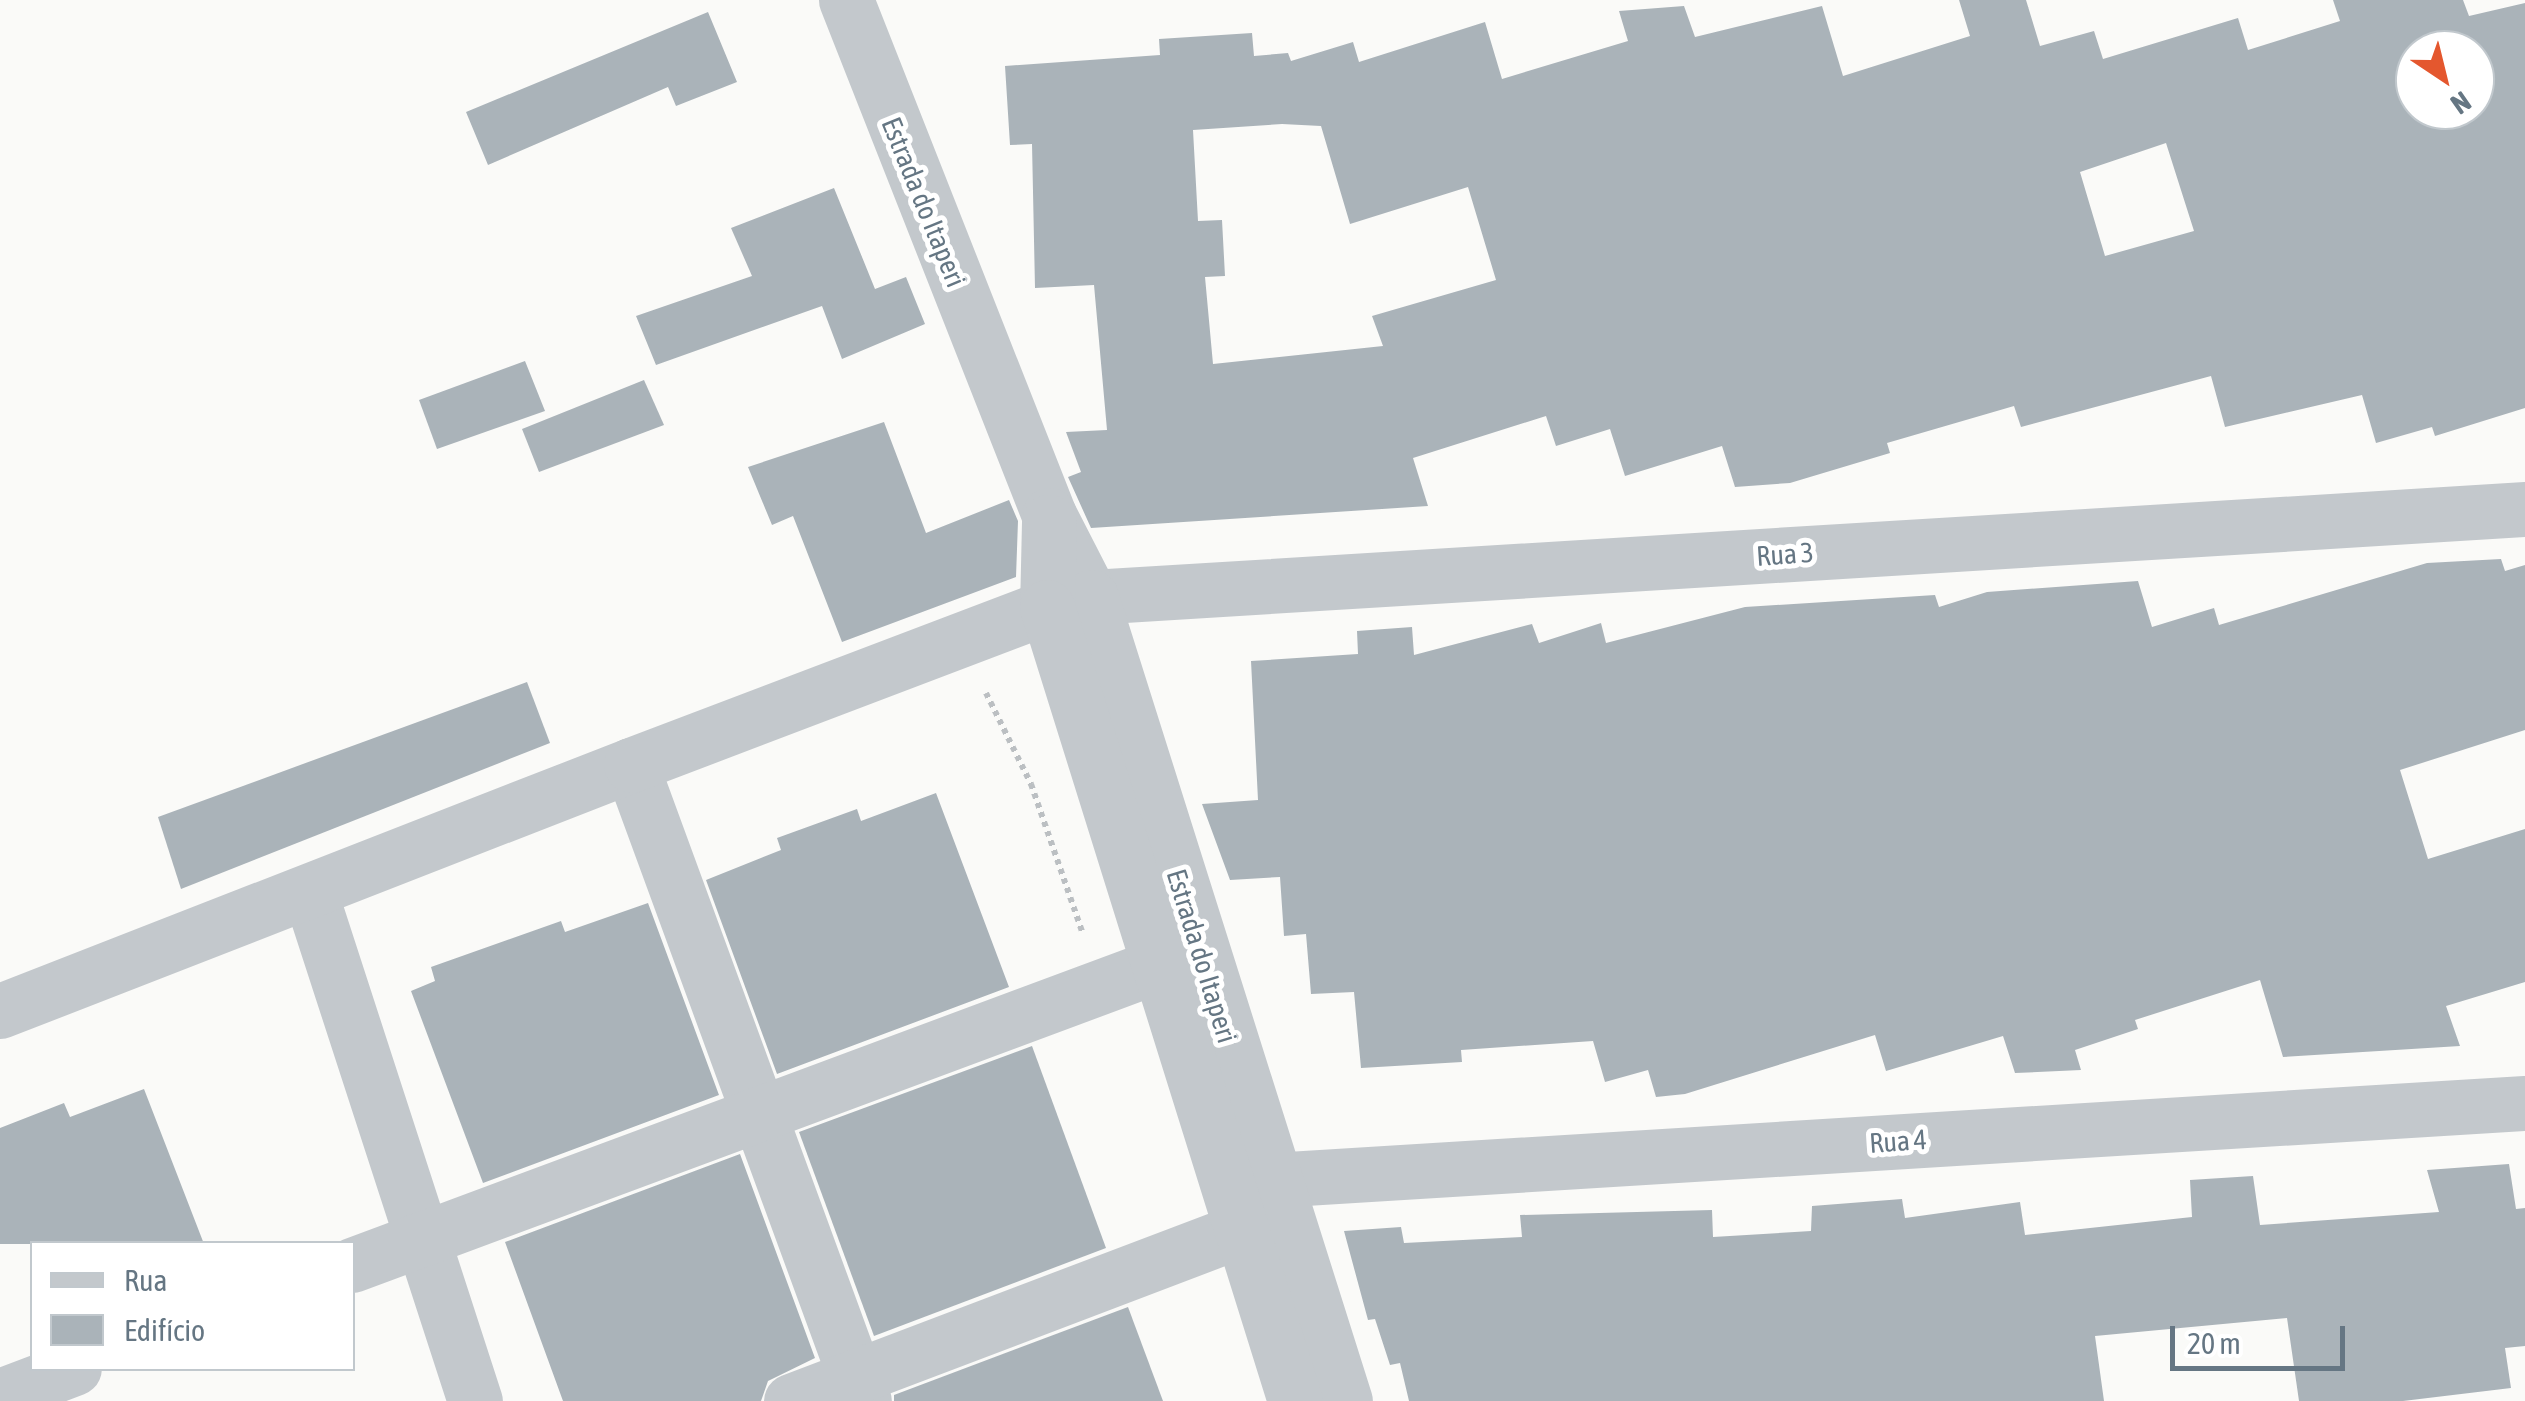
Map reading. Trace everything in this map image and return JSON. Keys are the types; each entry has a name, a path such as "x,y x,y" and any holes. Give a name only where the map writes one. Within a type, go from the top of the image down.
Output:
{"street":[{"name":"Estrada do Itaperi","path":"848,0 1049,515 1159,966 1295,1401"},
{"name":"Rua 3","path":"0,1010 310,893 631,765 1069,602 2525,509"},
{"name":"Estrada do Itaperi","path":"1069,602 1272,1180 1345,1401"},
{"path":"631,765 757,1119 860,1389"},
{"path":"310,893 475,1401"},
{"path":"355,1264 757,1119 1159,966"},
{"name":"Rua 4","path":"1272,1180 2525,1102"},
{"path":"791,1401 860,1389 1242,1230"},
{"path":"0,1396 66,1371"}],"building":[{"path":"1959,0 2026,0 2040,46 2094,31 2103,59 2238,18 2248,50 2340,21 2333,0 2463,0 2469,16 2525,3 2525,408 2435,436 2432,427 2376,443 2362,395 2225,427 2211,376 2021,427 2014,406 1887,443 1890,453 1790,483 1735,487 1722,446 1625,476 1610,429 1556,446 1546,416 1413,458 1428,506 1091,528 1068,477 1081,472 1066,432 1107,430 1094,285 1035,288 1032,144 1010,145 1005,66 1160,55 1159,39 1252,33 1254,56 1288,53 1291,61 1353,42 1359,62 1485,22 1502,79 1628,41 1619,11 1684,6 1695,37 1822,6 1843,76 1970,36","holes":["1282,124 1321,126 1350,224 1468,187 1496,280 1372,316 1383,346 1213,364 1205,277 1225,276 1222,220 1198,221 1193,130","2166,143 2194,231 2105,256 2080,172"]},
{"path":"708,12 737,82 676,106 668,87 488,165 466,112"},
{"path":"834,188 875,289 906,277 925,324 842,359 822,306 656,365 636,316 752,276 731,228"},
{"path":"525,361 545,411 437,449 419,400"},
{"path":"644,380 664,425 539,472 522,429"},
{"path":"884,422 926,533 1009,500 1018,521 1016,577 842,642 793,516 772,525 748,467"},
{"path":"2501,559 2505,571 2525,565 2525,730 2400,770 2428,859 2525,829 2525,982 2446,1006 2460,1046 2283,1057 2260,980 2135,1020 2138,1029 2075,1050 2081,1070 2015,1073 2003,1036 1886,1071 1875,1035 1685,1094 1656,1097 1648,1070 1605,1082 1593,1041 1461,1050 1462,1062 1361,1068 1354,992 1311,994 1306,934 1284,936 1280,877 1230,880 1202,804 1258,800 1251,661 1358,654 1357,631 1412,627 1414,655 1532,624 1539,643 1601,623 1606,643 1745,607 1935,595 1939,607 1987,592 2138,581 2152,627 2214,608 2219,625 2427,563"},
{"path":"527,682 550,743 181,889 158,817"},
{"path":"936,793 1009,987 777,1074 706,880 781,850 777,838 857,809 861,821"},
{"path":"648,903 719,1095 483,1183 411,991 435,981 431,967 561,921 565,932"},
{"path":"1032,1046 1106,1248 874,1336 799,1132"},
{"path":"144,1089 203,1241 0,1244 0,1128 64,1103 70,1117"},
{"path":"740,1154 815,1358 768,1381 761,1401 563,1401 505,1242"},
{"path":"2509,1164 2516,1209 2525,1208 2525,1346 2505,1348 2511,1388 2403,1401 2299,1401 2287,1318 2095,1336 2104,1401 1409,1401 1400,1363 1390,1365 1375,1319 1368,1320 1344,1231 1401,1227 1404,1243 1522,1237 1520,1215 1712,1210 1713,1237 1811,1231 1812,1206 1902,1199 1905,1218 2020,1202 2025,1235 2192,1217 2190,1180 2253,1176 2260,1225 2439,1212 2427,1170"},
{"path":"1128,1307 1163,1401 894,1401 894,1395"}]}
